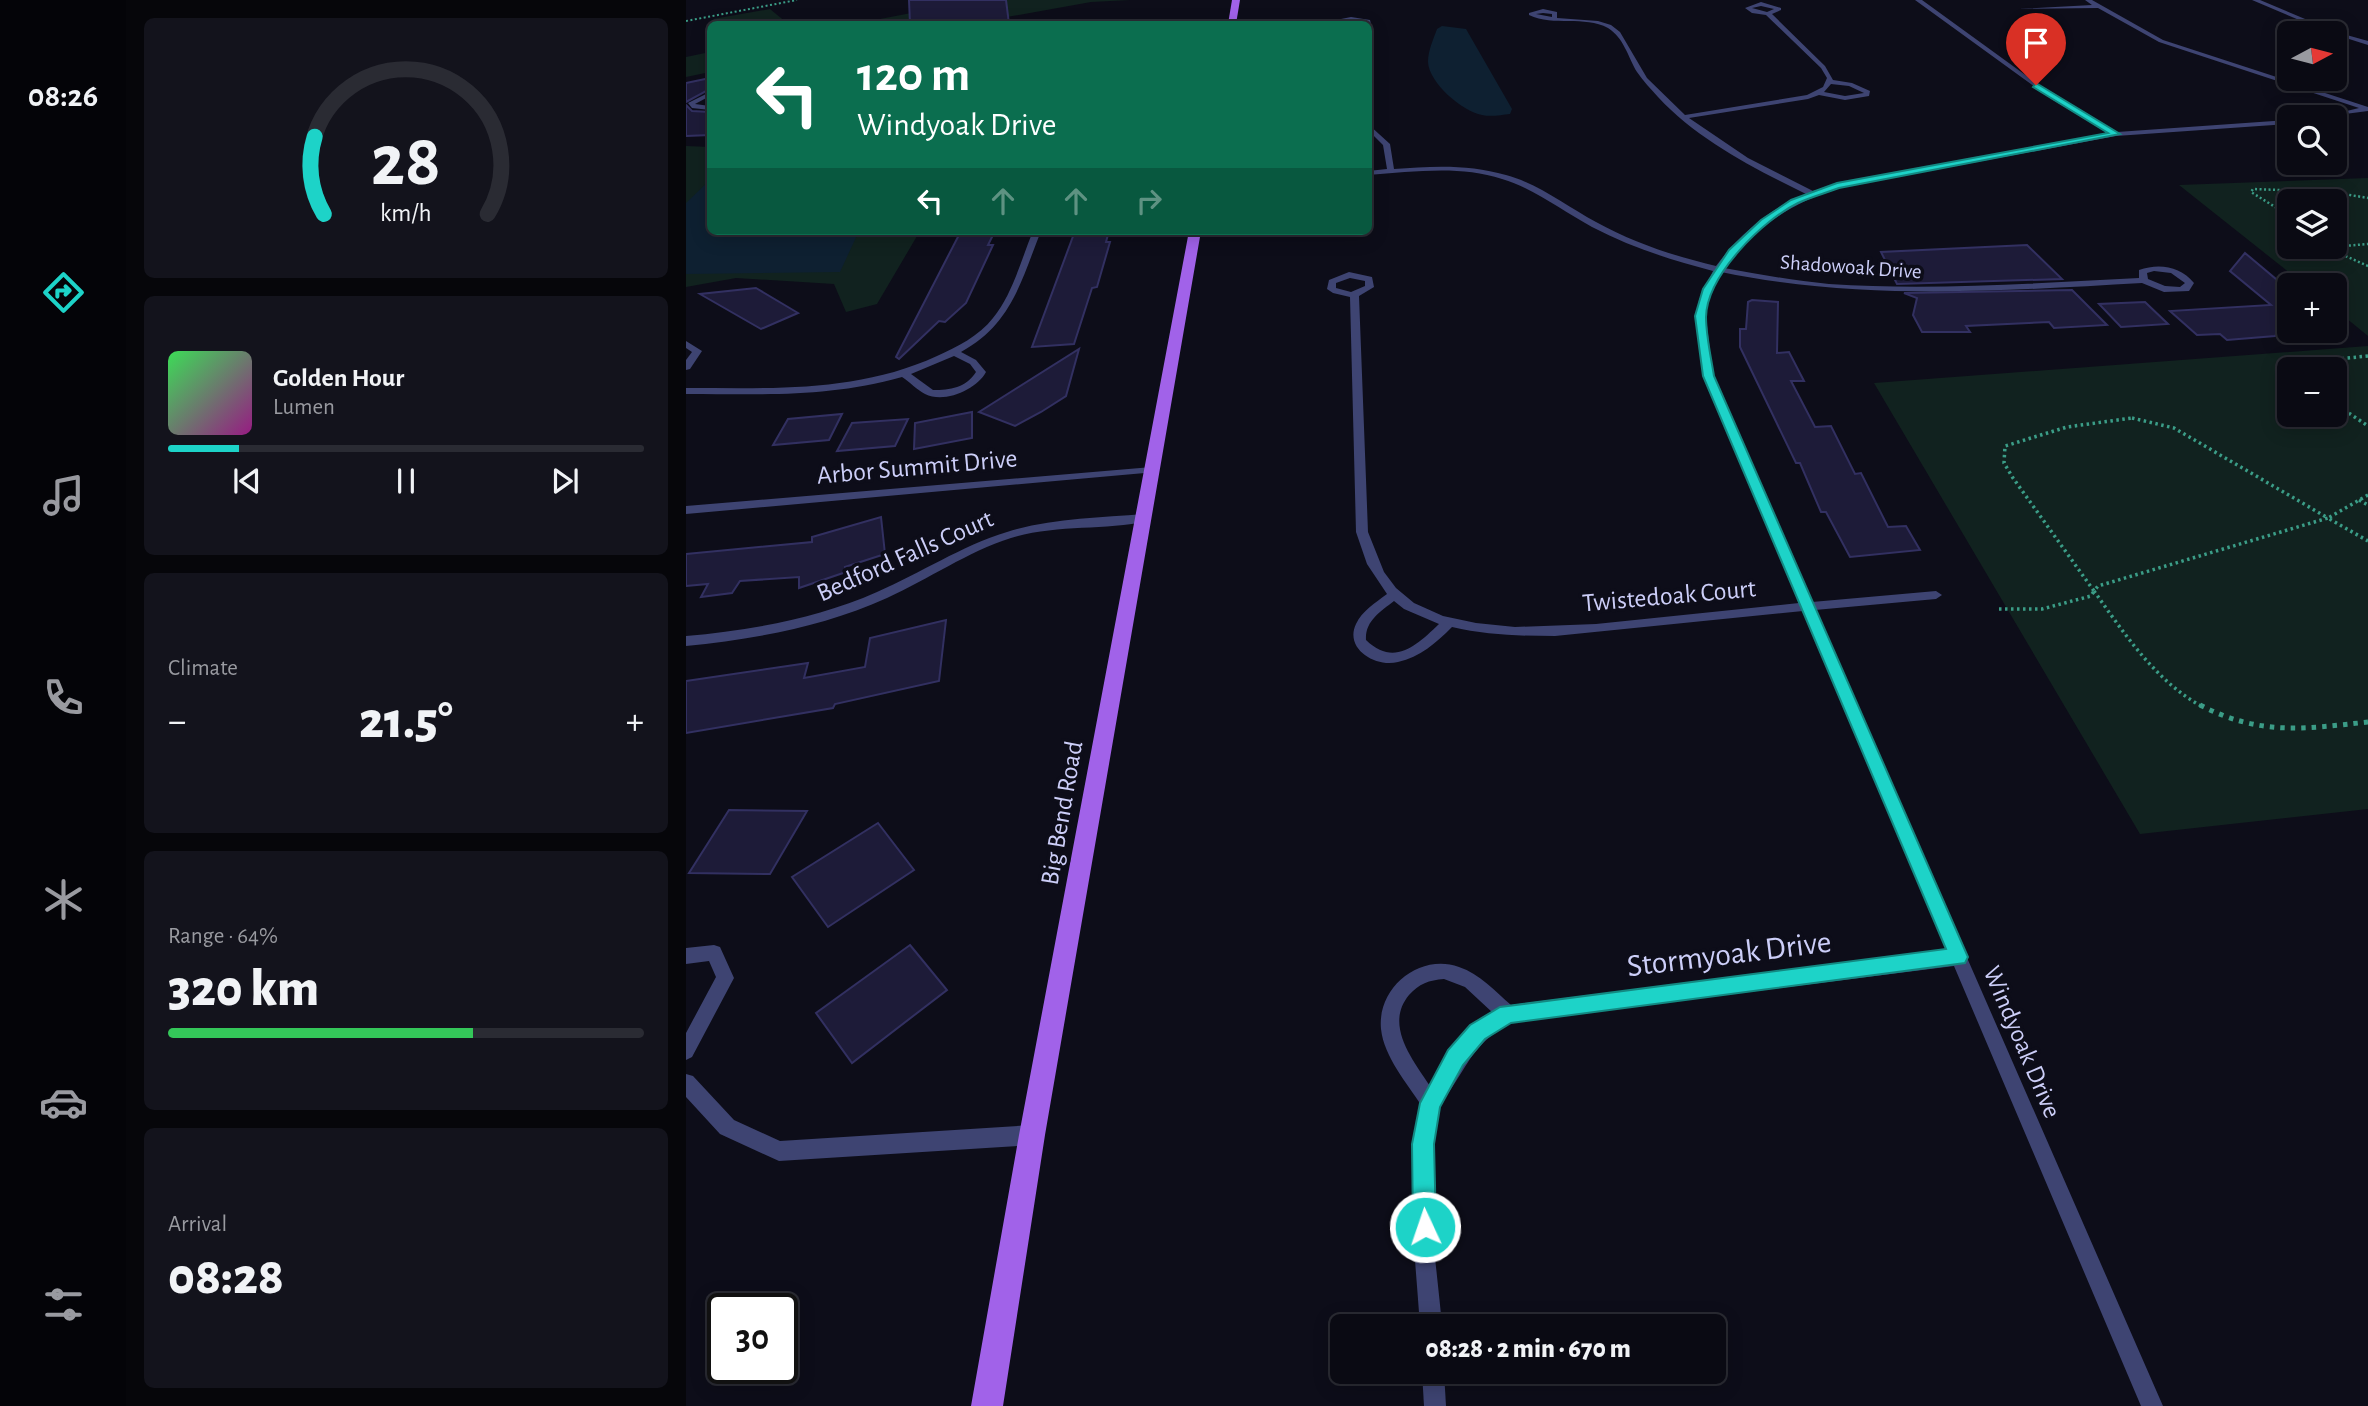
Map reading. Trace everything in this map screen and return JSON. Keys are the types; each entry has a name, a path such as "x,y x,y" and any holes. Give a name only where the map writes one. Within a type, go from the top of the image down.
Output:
{"main road":[{"path":"1232,21 1236,0"},
{"name":"Big Bend Road","path":"987,1406 1032,1135 1194,235"}],"street":[{"path":"1918,0 2056,99 2116,134"},
{"path":"2088,0 2148,34 2186,51 2368,109"},
{"path":"2255,0 2305,21"},
{"path":"2021,9 2098,6"},
{"path":"1768,14 1823,67 1830,82"},
{"path":"1555,17 1602,24 1618,32 1645,79 1683,117 1746,162 1813,194"},
{"path":"1341,21 1355,18 1368,21"},
{"path":"2347,37 2368,43"},
{"path":"1683,117 1818,93 1844,98 1867,95 1868,92 1863,88 1830,82"},
{"path":"1818,93 1830,82"},
{"path":"707,95 691,103 694,107 707,108"},
{"path":"2347,113 2368,109"},
{"name":"Windyoak Drive","path":"2152,1406 1708,376 1700,316 1703,300 1719,269 1765,222 1794,202 1813,194 1837,186 2116,134 2277,123"},
{"path":"1372,130 1386,144 1391,171"},
{"name":"Shadowoak Drive","path":"1372,173 1463,169 1504,176 1548,194 1573,213 1624,239 1749,276 1886,290 2144,281 2174,290 2186,289 2190,283 2174,271 2153,268 2143,272 2144,281"},
{"path":"686,391 796,394 850,388 905,374 954,352 987,330 1006,303 1035,235"},
{"name":"Twistedoak Court","path":"1354,294 1362,531 1368,553 1380,578 1409,605 1449,622 1505,631 1542,631 1936,595"},
{"path":"686,344 697,351 686,367"},
{"path":"905,374 930,393 962,388 979,377 981,372 974,362 954,352"},
{"name":"Arbor Summit Drive","path":"686,510 1152,470"},
{"name":"Bedford Falls Court","path":"686,641 796,626 828,617 883,594 948,559 1013,534 1143,518"},
{"path":"1395,594 1364,619 1359,627 1360,642 1376,656 1391,658 1416,652 1449,622"},
{"path":"686,957 714,953 725,978 686,1051"},
{"name":"Stormyoak Drive","path":"1430,1314 1422,1177 1430,1103 1456,1058 1477,1032 1508,1014 1959,957"},
{"path":"1430,1103 1395,1045 1389,1029 1392,1005 1400,990 1412,979 1442,971 1457,974 1471,982 1508,1014"},
{"path":"686,1083 727,1127 779,1151 1032,1135"},
{"path":"1434,1384 1436,1406"}],"path":[{"path":"686,21 797,0"},
{"path":"2277,190 2253,189 2251,192 2277,208"},
{"path":"2347,194 2368,198"},
{"path":"2347,246 2368,244"},
{"path":"2347,257 2368,266"},
{"path":"2347,358 2368,356"},
{"path":"2347,412 2368,426"},
{"path":"2368,541 2174,428 2144,419 2121,419 2015,440 2006,446 2004,463 2094,591 2155,672 2185,698 2227,718 2273,728 2295,730 2368,722"},
{"path":"2000,608 2042,609 2091,596 2098,586 2328,518 2368,495"},
{"path":"2360,500 2368,505"}],"green space":[{"path":"979,0 1130,0 1091,2 985,21 870,21"},
{"path":"770,9 785,21 715,21 713,19"},
{"path":"707,53 707,73 686,77 686,57"},
{"path":"686,146 707,147 707,235 918,235 877,304 846,312 834,284 736,278 686,287"},
{"path":"2368,178 2368,336 2347,319 2347,273 2290,273 2179,185"},
{"path":"2368,346 2368,809 2140,834 1874,383"}],"water":[{"path":"1442,26 1466,29 1512,109 1510,114 1489,116 1474,112 1456,102 1440,87 1428,62 1437,29"},
{"path":"707,183 707,235 857,235 840,272 686,274 686,203"}],"building":[{"path":"909,0 1006,0 1009,21 910,21"},
{"path":"707,79 707,91 686,102 686,83"},
{"path":"686,105 692,111 707,112 707,135 686,136"},
{"path":"959,235 993,235 988,245 993,245 966,303 945,322 939,321 899,359 896,357"},
{"path":"1074,235 1108,235 1106,242 1110,242 1097,287 1092,288 1074,344 1032,347"},
{"path":"2027,245 2062,279 1897,284 1881,252"},
{"path":"2245,253 2277,280 2275,336 2227,340 2220,334 2197,335 2170,311 2271,305 2230,271"},
{"path":"756,288 798,313 761,329 700,294"},
{"path":"2072,290 2107,325 2054,328 2049,322 1966,326 1970,332 1922,332 1913,315 1917,298 1904,293"},
{"path":"1748,302 1778,302 1777,353 1789,352 1804,381 1791,381 1815,427 1831,426 1855,474 1861,473 1888,527 1906,526 1920,550 1850,557 1826,512 1821,512 1800,463 1796,463 1740,347 1740,329 1746,329"},
{"path":"2145,302 2168,324 2121,327 2099,304"},
{"path":"1079,349 1066,396 1041,412 1015,426 979,412"},
{"path":"972,412 972,438 914,449 915,423"},
{"path":"842,414 829,440 773,445 788,419"},
{"path":"908,419 895,446 837,451 852,423"},
{"path":"881,517 885,554 845,567 846,572 799,588 799,577 740,581 732,593 701,597 708,584 686,586 686,554 812,542 812,537"},
{"path":"946,620 939,681 835,704 833,708 686,733 686,681 808,663 804,678 865,667 870,638"},
{"path":"729,810 807,811 770,874 689,873"},
{"path":"878,823 914,870 828,927 792,877"},
{"path":"910,945 947,990 852,1063 816,1013"}],"route":[{"path":"1425,1227 1423,1144 1430,1103 1456,1058 1477,1032 1508,1014 1959,957 1708,376 1700,316 1708,289 1732,252 1778,211 1794,202 1837,186 2116,134 2069,108 2036,85"}]}
